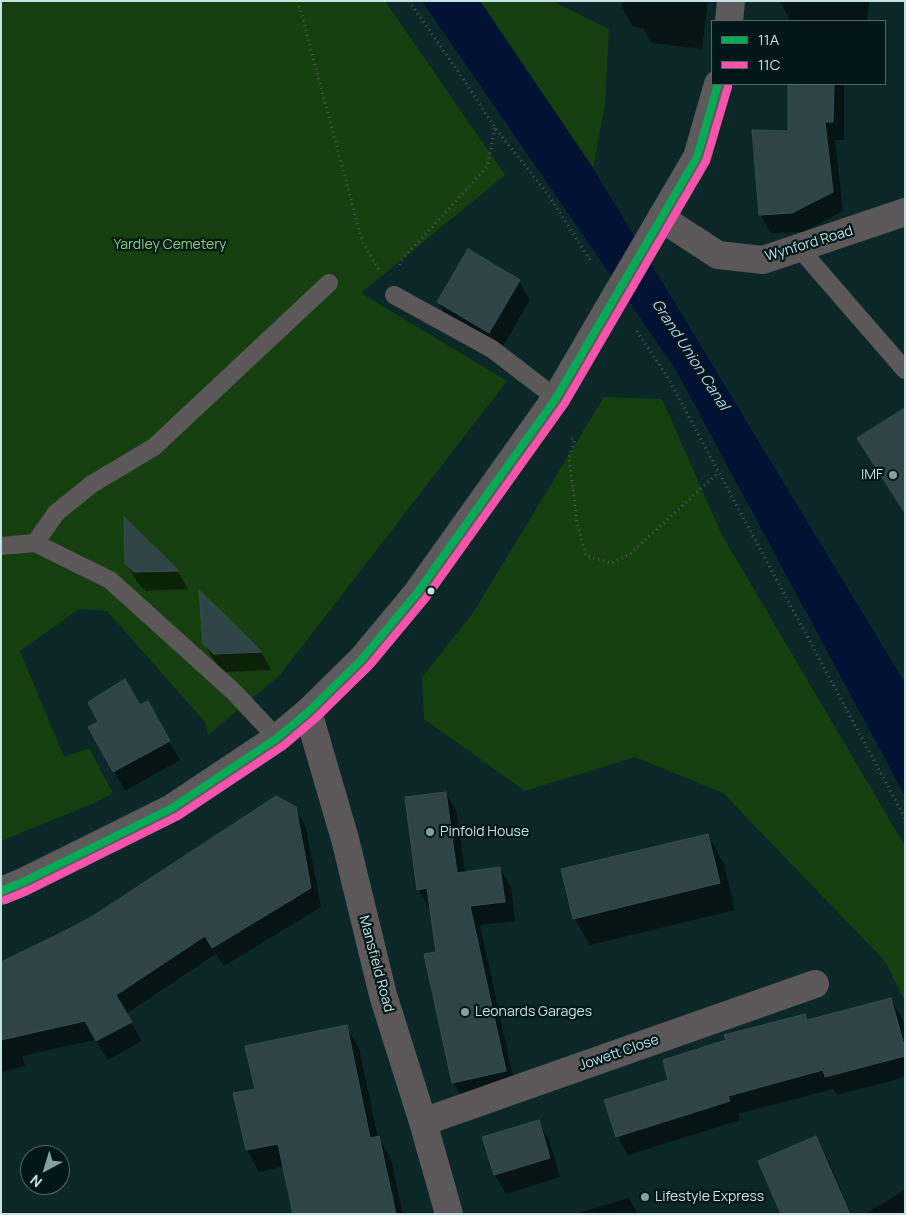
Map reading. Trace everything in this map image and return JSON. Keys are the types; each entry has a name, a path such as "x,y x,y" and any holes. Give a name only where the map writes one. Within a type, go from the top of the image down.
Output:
{"main road":[{"path":"729,20 731,1"},
{"path":"1,891 23,882 172,808 277,738 308,712 362,659 417,593 549,407 696,157 718,85"}],"street":[{"name":"Wynford Road","path":"657,224 718,255 763,260 905,212"},
{"name":"Mansfield Road","path":"308,712 345,839 383,995 424,1122 449,1214"},
{"name":"Jowett Close","path":"424,1122 814,984"}],"lane":[{"path":"800,249 905,370"},
{"path":"35,542 56,513 92,484 154,447 328,283"},
{"path":"394,294 492,349 549,407"},
{"path":"1,546 35,542 110,580 234,692 277,738"}],"path":[{"path":"298,1 362,241 394,294"},
{"path":"409,1 495,128 547,193 594,265"},
{"path":"394,294 401,261 487,167 495,128"},
{"path":"636,330 668,378 905,818"},
{"path":"549,407 575,440 569,458 577,522 586,556 612,563 631,552 718,473"}],"green space":[{"name":"Yardley Cemetery","path":"1,1 385,1 505,175 361,293 507,381 280,675 208,735 205,722 107,611 79,609 20,651 64,757 89,748 113,793 92,804 1,841"},
{"path":"480,1 552,1 609,29 605,104 593,168"},
{"path":"604,397 662,399 722,535 905,846 905,1002 885,961 723,793 635,757 525,791 424,719 422,677 473,613"}],"water":[{"name":"Grand Union Canal","path":"422,1 480,1 593,168 905,683 905,796 676,370"}],"building":[{"path":"788,85 834,85 833,122 825,122 833,192 792,213 759,215 752,130 788,131"},
{"path":"468,249 520,280 489,333 437,302"},
{"name":"IMF","path":"905,408 905,513 857,438"},
{"path":"124,517 179,571 134,572 125,563"},
{"path":"199,590 262,652 214,654 203,644"},
{"path":"125,679 140,705 148,701 170,741 113,772 88,727 98,722 88,702"},
{"path":"446,792 457,873 500,867 505,902 470,906 506,1071 452,1083 424,954 436,952 427,888 417,890 405,797"},
{"path":"276,796 296,807 311,888 212,948 205,936 116,995 132,1022 96,1041 85,1021 1,1040 1,962 93,916"},
{"path":"708,834 720,883 573,919 561,869"},
{"path":"891,998 905,1049 905,1056 825,1077 823,1070 728,1096 730,1101 616,1137 604,1100 668,1080 663,1060 726,1040 724,1035 805,1014 807,1020"},
{"path":"347,1025 370,1138 379,1136 396,1214 293,1214 278,1144 246,1150 233,1093 255,1089 245,1046"},
{"path":"539,1120 550,1158 494,1175 482,1137"},
{"path":"816,1136 850,1214 781,1214 758,1161"}],"transit line":[{"name":"11A","path":"1,891 23,882 172,808 277,738 308,712 362,659 417,593 556,398 697,157 718,85"},
{"name":"11C","path":"5,900 27,891 178,816 283,746 315,719 370,665 425,599 565,403 706,161 728,87"}],"place":[{"name":"IMF","path":"893,475"},
{"name":"Pinfold House","path":"430,832"},
{"name":"Leonards Garages","path":"465,1012"},
{"name":"Lifestyle Express","path":"645,1197"}]}
